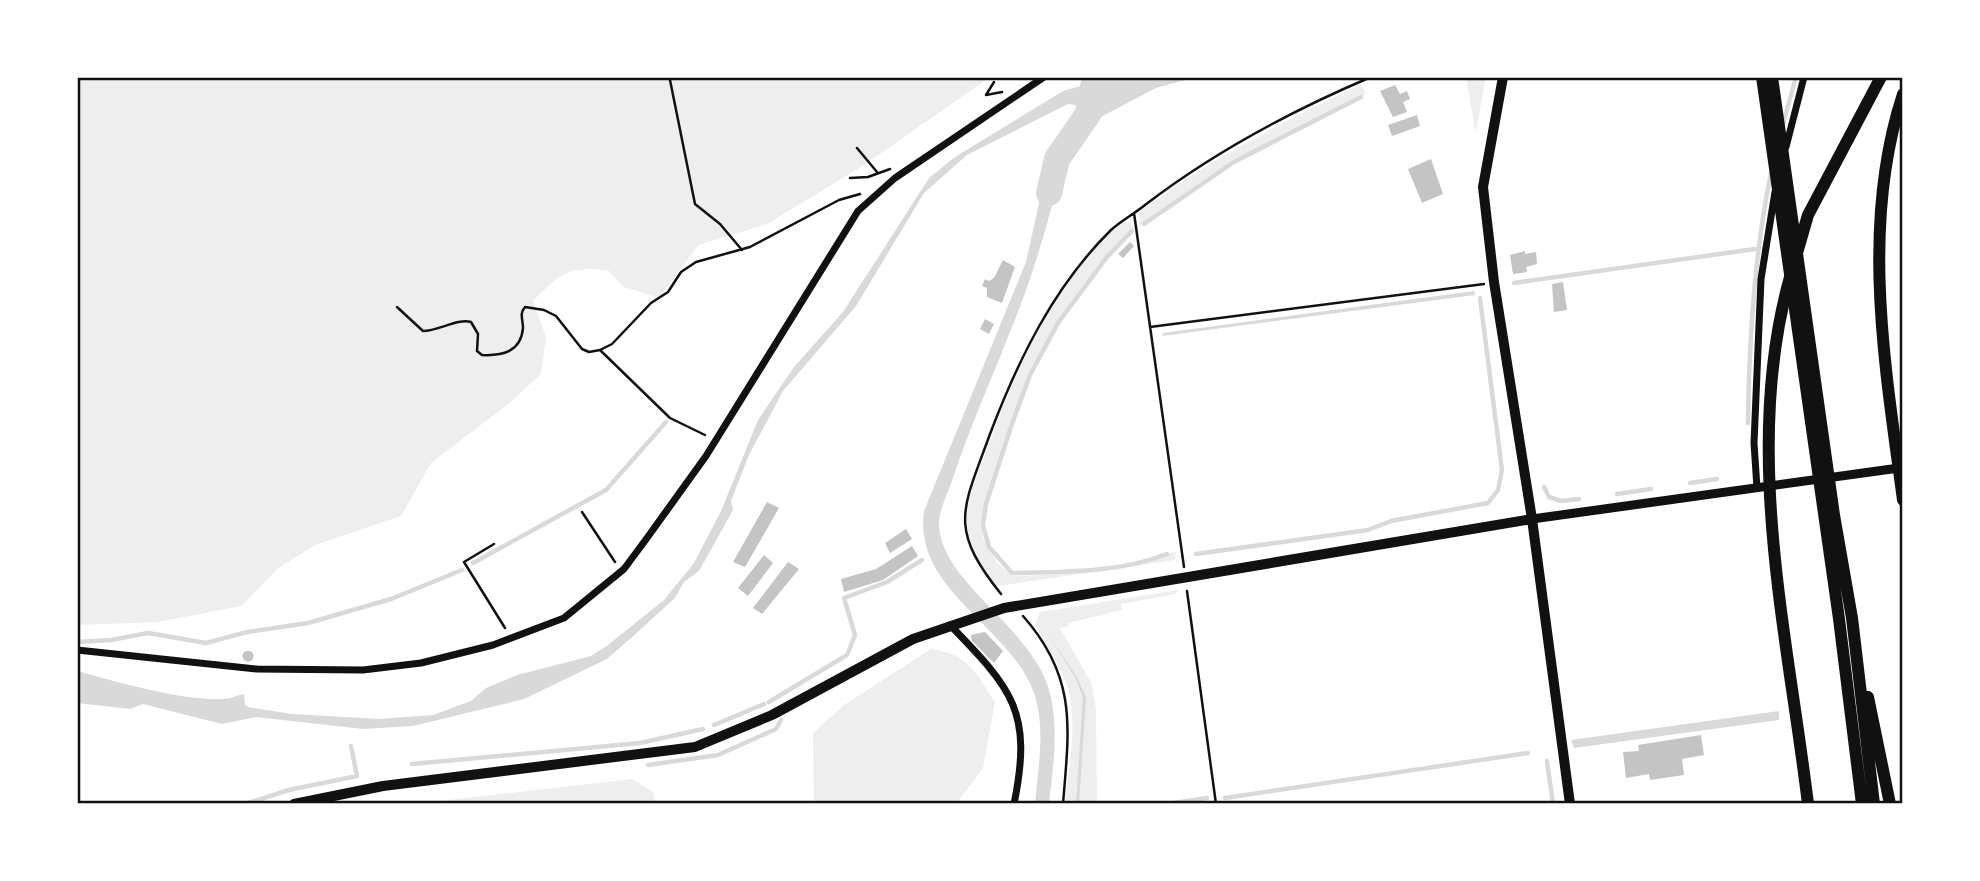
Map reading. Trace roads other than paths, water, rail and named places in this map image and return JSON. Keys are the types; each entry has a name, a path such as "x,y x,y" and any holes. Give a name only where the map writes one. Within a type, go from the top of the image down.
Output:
{"highway":[{"path":"1762,77 1829,517 1890,804"},
{"path":"1772,77 1829,517 1860,804"},
{"path":"1808,804 1763,487 1779,316 1808,215 1881,77"},
{"path":"1903,94 1895,120 1880,216 1879,268 1884,345 1903,500"},
{"path":"1852,618 1874,804"}],"main road":[{"path":"1503,77 1483,187 1494,282 1532,519 1570,804"},
{"path":"294,804 383,786 695,747 772,715 913,639 1008,607 1532,519"}],"street":[{"path":"77,650 257,669 363,670 421,663 511,638 565,618 621,572 715,440 858,211 899,175 1044,77"},
{"path":"1763,487 1754,443 1761,279 1771,210 1804,77"},
{"path":"1532,519 1901,468"},
{"path":"950,625 999,675 1012,701 1021,737 1019,781 1014,804"}],"waterway":[{"path":"1091,94 1096,77"},
{"path":"1783,124 1796,77"},
{"path":"1144,224 1234,162 1361,97"},
{"path":"1049,193 1057,159 1097,101"},
{"path":"1748,423 1754,297 1760,235 1771,173"},
{"path":"1903,229 1903,268"},
{"path":"1132,231 1107,257 1058,323 1030,375 986,504 983,525 989,547 1012,573 1110,568 1167,554"},
{"path":"1514,283 1755,249"},
{"path":"1196,554 1368,530 1391,521 1488,503 1498,490 1502,470 1480,298"},
{"path":"473,563 606,490 666,422"},
{"path":"1690,483 1717,479"},
{"path":"1544,487 1549,497 1561,501 1579,499"},
{"path":"1617,494 1651,489"},
{"path":"769,702 847,655 855,635 844,598 887,582 922,560"},
{"path":"77,642 111,640 148,633 206,643 247,632 308,623 391,599 462,570"},
{"path":"714,725 764,704"},
{"path":"648,765 718,755 776,729 781,720"},
{"path":"412,764 640,743 703,729"},
{"path":"245,804 289,790 357,776 351,746"},
{"path":"1225,798 1528,753"},
{"path":"1547,761 1553,804"},
{"path":"1167,804 1207,798"}]}
